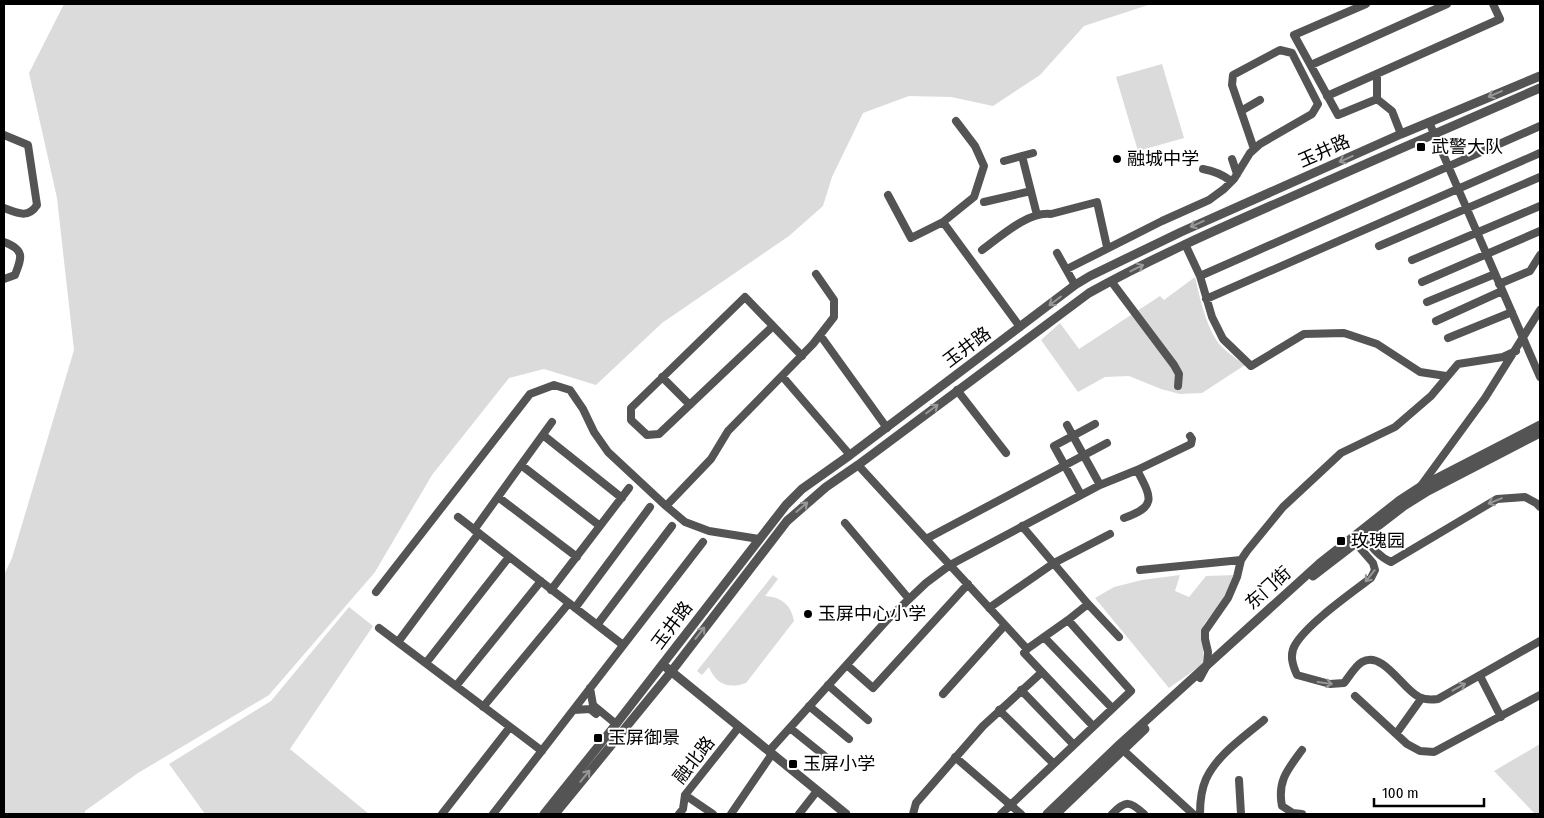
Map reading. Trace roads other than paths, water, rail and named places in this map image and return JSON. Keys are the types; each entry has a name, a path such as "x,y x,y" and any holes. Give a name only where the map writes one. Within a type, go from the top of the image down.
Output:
{"street":[{"path":"1342,4 1346,13"},
{"path":"1366,4 1294,35 1338,115 1377,99"},
{"path":"1310,65 1447,4"},
{"path":"1327,96 1500,19 1493,4"},
{"path":"1067,269 1209,200 1231,182 1254,149 1312,114 1318,104 1292,53 1280,50 1233,75 1232,85 1254,149"},
{"path":"1377,74 1377,99"},
{"name":"玉井路","path":"544,814 615,726 759,539 786,505 802,489 1075,285 1181,232 1401,134 1540,76"},
{"name":"玉井路","path":"555,814 670,672 786,521 826,487 957,390 1089,293 1111,281 1185,244 1540,88"},
{"path":"1377,99 1392,111 1401,134"},
{"path":"1241,111 1260,100"},
{"path":"888,195 911,238 943,222 974,197 984,166 975,146 956,121"},
{"path":"1429,122 1540,377"},
{"path":"1200,276 1540,126"},
{"path":"4,134 28,145 37,205 33,211 27,214 19,214 4,208"},
{"path":"1004,161 1033,153"},
{"path":"1206,299 1540,154"},
{"path":"1022,156 1037,215"},
{"path":"1232,159 1237,174"},
{"path":"1203,168 1224,176 1231,182"},
{"path":"1379,246 1540,177"},
{"path":"984,202 1031,191"},
{"path":"982,250 1019,224 1037,215 1043,213 1051,214 1097,202 1107,248"},
{"path":"1412,260 1540,206"},
{"path":"943,222 1020,327"},
{"path":"1422,282 1540,232"},
{"path":"4,242 20,252 21,260 15,275 4,279"},
{"path":"1185,244 1200,276 1212,317 1223,339 1251,366 1304,334 1344,333 1377,344 1420,372 1446,376"},
{"path":"1057,253 1075,285"},
{"path":"1436,320 1530,271 1540,255"},
{"path":"666,506 711,459 728,431 802,356 834,317 834,300 816,274"},
{"path":"1427,302 1495,274"},
{"path":"1111,281 1174,365 1179,374 1178,386"},
{"path":"773,326 659,434 647,434 631,420 631,408 745,297 802,356"},
{"path":"1414,500 1420,487 1485,398 1540,310"},
{"path":"1448,338 1512,312"},
{"path":"820,335 886,428"},
{"path":"1200,678 1206,666 1208,652 1204,631 1228,598 1238,577 1241,560 1283,508 1341,453 1395,427 1431,396 1458,364 1503,357 1516,350"},
{"path":"782,376 850,455"},
{"path":"662,377 690,405"},
{"path":"376,592 530,394 554,385 570,390 608,452 685,522 709,530 759,539"},
{"path":"957,390 1006,453"},
{"path":"398,642 552,422"},
{"path":"1081,495 1054,446 1095,424"},
{"path":"1067,425 1100,485"},
{"name":"东门街","path":"1362,534 1400,500 1420,487 1540,425"},
{"name":"东门街","path":"1047,814 1120,744 1320,563 1414,500 1540,433"},
{"path":"543,435 622,498"},
{"path":"731,814 770,753 790,728 887,620 926,583 950,565 1100,485 1137,470 1191,444 1192,439 1190,436"},
{"path":"926,539 1107,444"},
{"path":"521,465 600,526"},
{"path":"858,465 1027,649"},
{"path":"1124,518 1145,509 1149,502 1148,492 1137,470"},
{"path":"552,590 629,488"},
{"path":"498,497 577,557"},
{"path":"1362,534 1376,552 1391,562 1497,499 1525,498 1540,507"},
{"path":"484,707 572,606 650,507"},
{"path":"458,517 623,646"},
{"path":"844,523 909,599"},
{"path":"597,625 672,526"},
{"path":"1022,526 1088,604 1119,637"},
{"path":"989,608 1054,563 1110,534"},
{"path":"1354,540 1373,564 1375,570 1371,578 1323,616 1294,646 1292,656 1297,676 1330,684 1344,683 1360,662 1368,660 1377,661 1385,666 1416,696 1421,699 1438,699 1540,641"},
{"name":"东门街","path":"1056,814 1200,678 1354,540"},
{"path":"493,814 703,542"},
{"path":"426,664 509,557"},
{"path":"1140,570 1241,560"},
{"path":"456,686 541,581"},
{"path":"846,665 873,688 968,584"},
{"path":"1088,604 1024,653 1093,726"},
{"path":"1001,814 1131,690 1068,620"},
{"path":"943,694 1005,625"},
{"path":"379,628 542,751"},
{"path":"1044,637 1112,708"},
{"path":"662,665 846,814"},
{"path":"913,814 916,803 955,757 999,710 1041,672"},
{"path":"1480,676 1501,717"},
{"path":"828,685 868,720"},
{"path":"590,688 593,705 615,726"},
{"path":"1021,690 1073,744"},
{"path":"1355,696 1407,744 1420,751 1434,752 1540,695"},
{"path":"1396,734 1421,699"},
{"path":"809,706 849,738"},
{"path":"574,710 590,708 615,726"},
{"path":"999,710 1053,764"},
{"path":"1200,814 1200,800 1205,780 1216,764 1264,720"},
{"path":"442,814 510,727"},
{"name":"融北路","path":"679,814 683,809 685,796 739,727"},
{"path":"790,728 831,761"},
{"path":"1123,750 1194,814"},
{"path":"1302,750 1284,775 1280,796 1282,806 1293,813 1302,814"},
{"path":"955,757 1021,814"},
{"path":"1239,780 1241,814"},
{"path":"799,814 817,791"},
{"path":"685,796 713,814"},
{"path":"1112,814 1122,805 1126,804 1132,804 1144,814"}],"place":[{"name":"武警大队","path":"1421,147"},
{"name":"融城中学","path":"1117,159"},
{"name":"玫瑰园","path":"1341,541"},
{"name":"玉屏中心小学","path":"808,614"},
{"name":"玉屏御景","path":"598,738"},
{"name":"玉屏小学","path":"793,764"}]}
